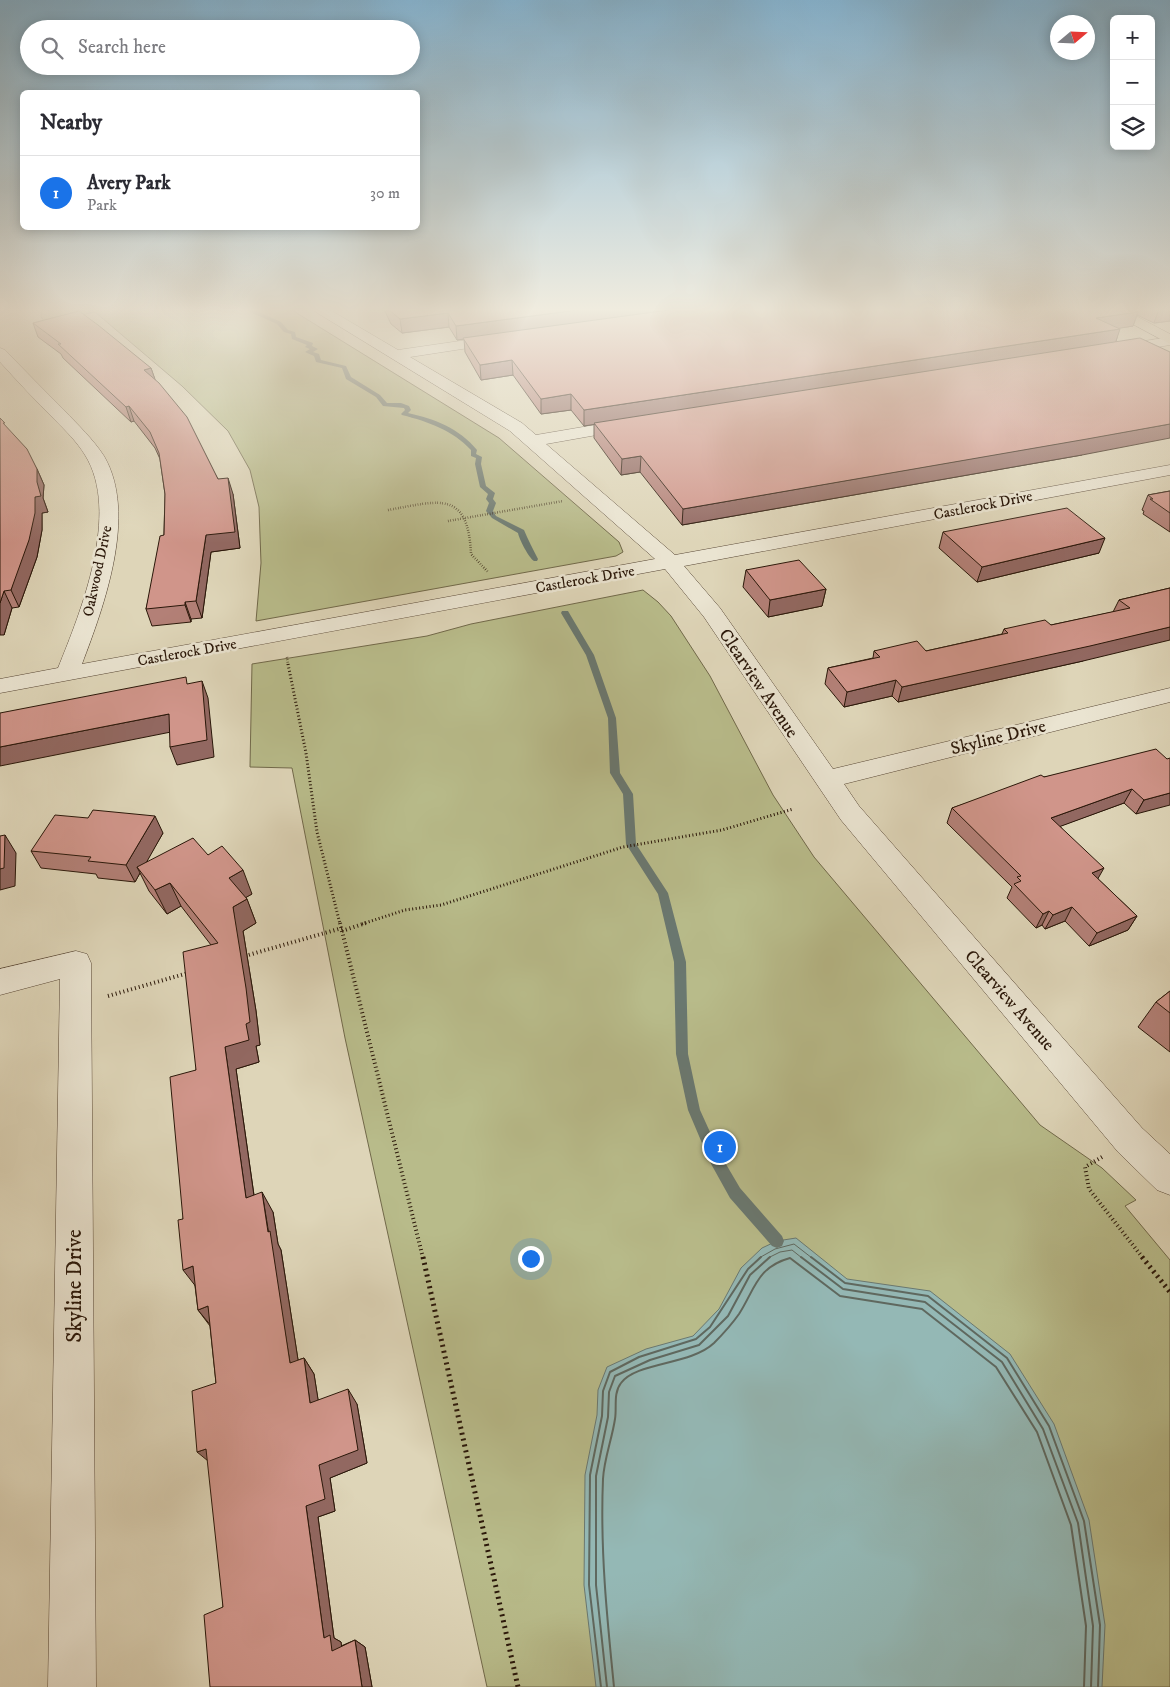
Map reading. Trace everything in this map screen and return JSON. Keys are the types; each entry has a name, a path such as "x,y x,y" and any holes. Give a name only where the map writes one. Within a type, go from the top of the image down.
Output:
{"street":[{"name":"Oakwood Drive","path":"30,386 85,445 99,463 107,491 108,531 101,567 84,631 67,674"},
{"name":"Clearview Avenue","path":"446,386 534,441 671,563 712,613 850,814 1130,1140 1170,1178"},
{"path":"534,441 649,421"},
{"name":"Castlerock Drive","path":"0,686 1170,470"},
{"name":"Skyline Drive","path":"826,780 1170,694"},
{"name":"Skyline Drive","path":"0,982 76,963 72,1687"}],"path":[{"path":"448,521 595,494"},
{"path":"388,510 443,501 456,506 468,517 472,537 472,554 487,570 501,594"},
{"path":"286,634 288,677 297,703 312,779 317,832 422,1248 518,1687"},
{"path":"240,958 342,930 405,910 441,905 623,847 722,830 793,810"},
{"path":"76,1005 194,971"},
{"path":"1130,1140 1085,1167 1089,1189 1170,1292"}],"green space":[{"path":"182,386 414,386 499,438 619,542 623,552 616,556 256,621 261,563 259,507 250,470 228,431"},
{"path":"643,590 671,616 710,676 773,795 814,857 1040,1125 1102,1168 1136,1200 1125,1206 1170,1260 1170,1687 487,1687 345,1038 292,768 250,767 252,664 427,636 471,624"}],"water":[{"path":"796,1238 847,1279 930,1291 1010,1354 1054,1424 1089,1520 1105,1625 1102,1687 596,1687 584,1585 585,1475 597,1415 598,1390 607,1367 646,1349 693,1336 719,1309 741,1268 762,1248 777,1241"}],"building":[{"path":"103,386 161,386 187,417 218,479 228,478 235,532 206,535 196,601 185,602 185,605 146,609 160,536 164,535 165,494 159,453 150,432 129,406 126,407"},
{"path":"531,386 745,386 584,410 571,394 541,399"},
{"path":"833,386 1170,386 1170,424 683,509 641,456 622,459 594,423"},
{"path":"0,418 27,449 37,469 37,482 41,496 35,497 35,513 29,540 11,590 4,591 0,603"},
{"path":"1170,491 1170,513 1150,499 1153,499 1148,495"},
{"path":"1067,508 1105,538 982,567 943,532"},
{"path":"799,560 826,589 770,600 746,570"},
{"path":"1170,588 1170,627 1090,646 902,687 896,680 847,692 828,668 880,657 874,651 917,641 926,651 1008,633 1004,629 1045,620 1051,625 1130,608 1119,600"},
{"path":"186,677 187,684 202,681 207,740 170,747 169,714 0,747 0,713"},
{"path":"1156,749 1167,759 1170,758 1170,793 1144,800 1132,789 1051,818 1104,868 1092,873 1137,916 1097,933 1072,907 1053,915 1049,911 1043,914 1014,884 1021,881 1017,877 1021,876 952,808 1041,775 1044,777"},
{"path":"93,810 155,816 126,865 88,861 91,857 31,851 55,815 88,818"},
{"path":"5,835 4,868 0,869 0,836"},
{"path":"193,838 208,855 222,846 243,870 229,878 247,899 233,907 246,988 250,1022 246,1024 249,1040 225,1047 246,1198 262,1192 268,1232 270,1231 290,1363 304,1358 310,1403 348,1389 358,1450 319,1465 325,1499 306,1506 324,1638 330,1635 332,1651 355,1640 362,1687 210,1687 204,1615 223,1607 206,1449 197,1452 192,1391 216,1383 208,1306 198,1310 193,1266 183,1270 178,1220 183,1219 170,1077 196,1070 183,952 218,943 170,883 155,890 137,867"},
{"path":"1170,991 1170,1013 1156,1002"}],"waterway":[{"path":"361,386 378,396 385,405 407,407 408,410 404,414 442,426 467,442 474,450 473,455 479,457 478,464 483,487 492,493 489,499 493,503 489,511 494,517 521,532 523,540 528,545 534,559"},
{"path":"565,613 590,655 612,718 615,773 628,794 631,844 663,893 680,962 682,1054 694,1110 715,1158 735,1193 777,1241"}],"place":[{"name":"Avery Park","path":"720,1147"}]}
